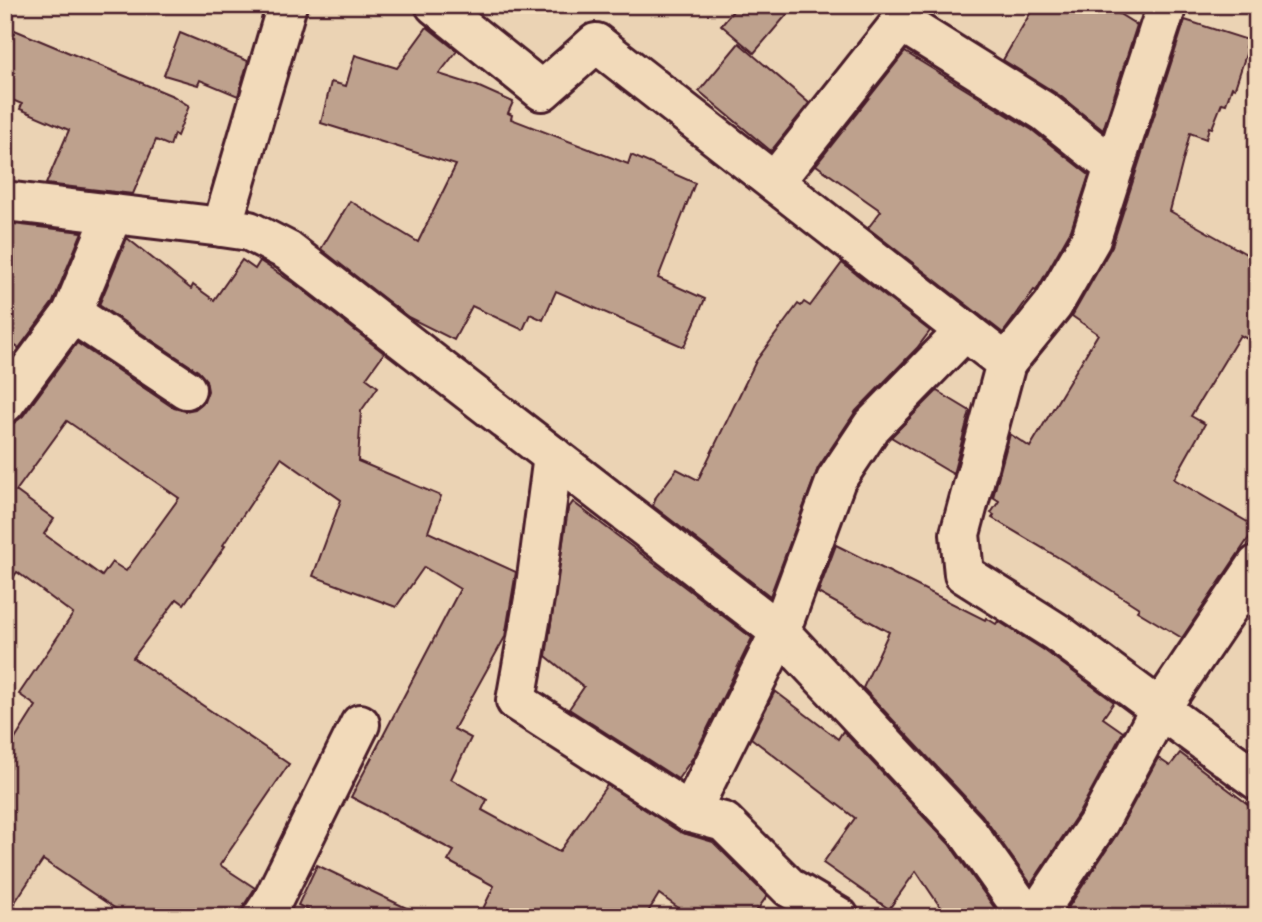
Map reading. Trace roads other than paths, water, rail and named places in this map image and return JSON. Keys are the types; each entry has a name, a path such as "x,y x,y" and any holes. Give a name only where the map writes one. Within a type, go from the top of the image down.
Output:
{"street":[{"path":"222,227 287,5"},
{"path":"435,5 542,92 596,43 1006,363"},
{"path":"1167,5 1091,239 1053,305 1006,363 960,534 964,574 1056,632 1257,780"},
{"path":"775,181 904,14 1045,112 1114,167"},
{"path":"7,200 222,227 249,232 288,251 780,632 967,830 1028,917"},
{"path":"5,402 72,313 113,214"},
{"path":"72,313 186,389"},
{"path":"690,813 780,632 836,480 872,426 965,331"},
{"path":"553,456 535,593 516,701 690,813 724,822 785,902 839,917"},
{"path":"1035,917 1099,822 1160,709 1257,565"},
{"path":"262,917 272,902 360,724"}]}
